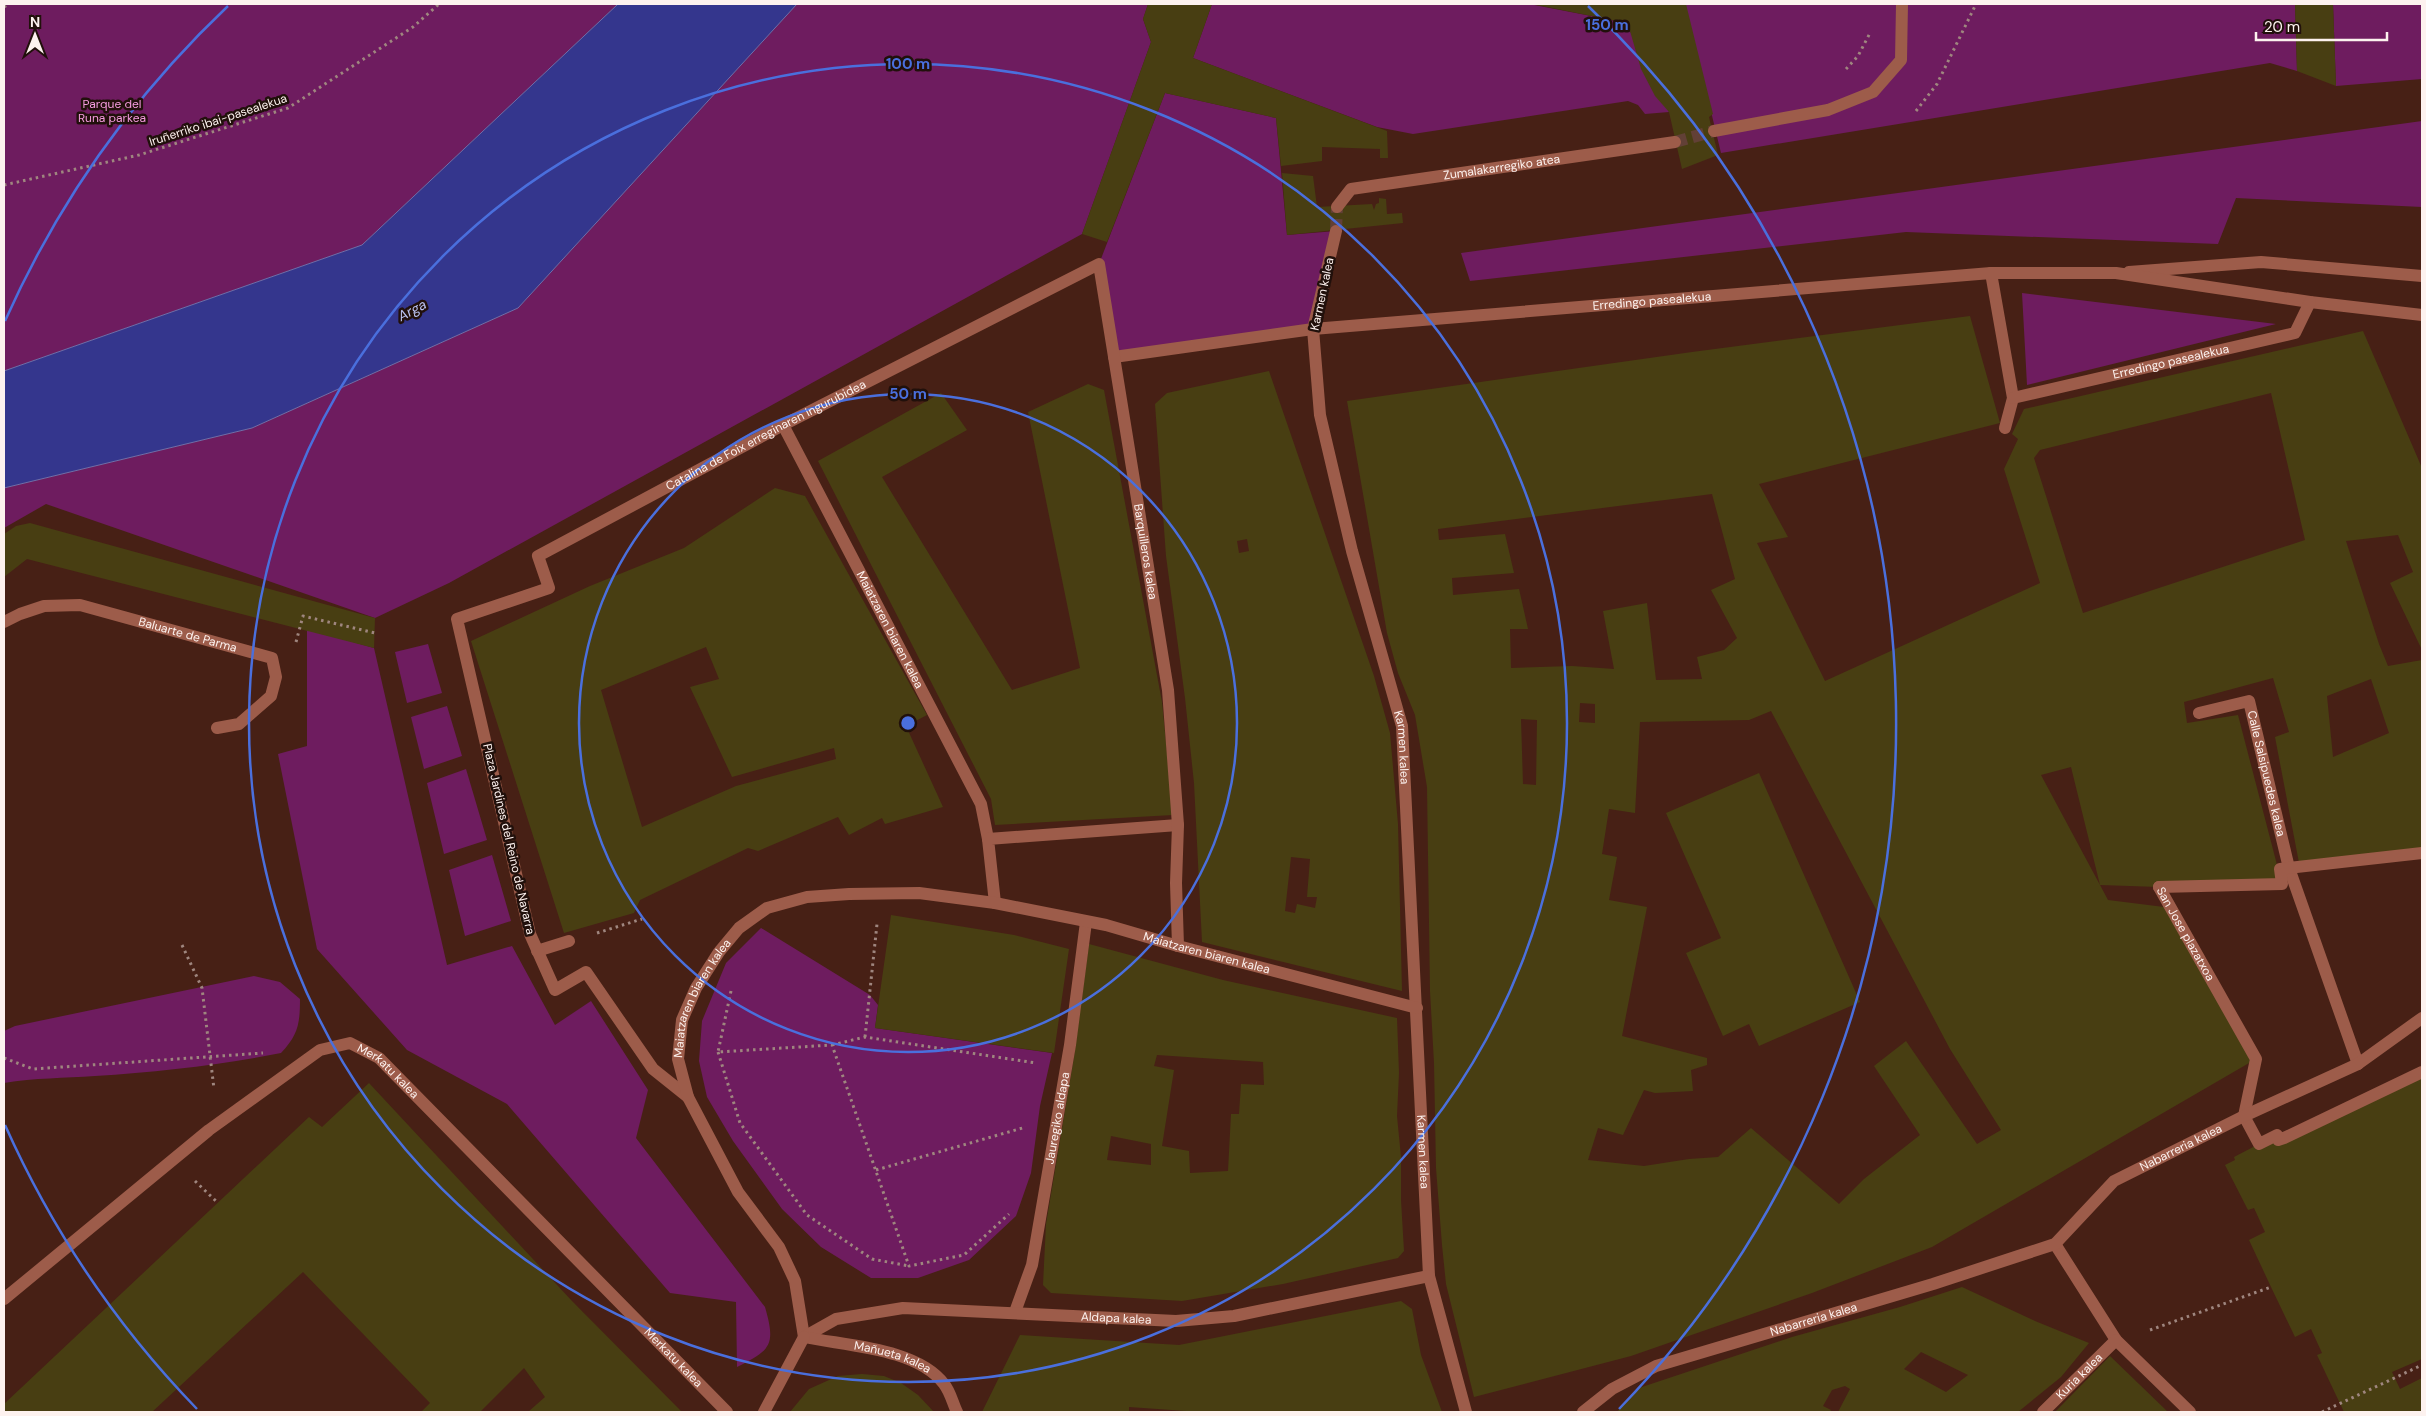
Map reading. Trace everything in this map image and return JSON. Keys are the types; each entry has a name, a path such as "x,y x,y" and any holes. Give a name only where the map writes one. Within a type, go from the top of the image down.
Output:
{"street":[{"path":"1714,131 1828,110 1873,92 1901,60 1902,4"},
{"name":"Zumalakarregiko atea","path":"1337,207 1351,189 1675,142"},
{"name":"Karmen kalea","path":"1336,231 1312,329 1320,415 1352,551 1402,726 1429,1276"},
{"path":"2116,273 2261,262 2422,276"},
{"name":"Catalina de Foix erreginaren ingurubidea","path":"538,556 783,426 1099,264 1114,357"},
{"path":"1991,273 2013,398 2005,428"},
{"name":"Erredingo pasealekua","path":"1312,329 1991,273 2116,273 2310,302 2422,315"},
{"name":"Erredingo pasealekua","path":"2013,398 2295,333 2310,302"},
{"path":"1114,357 1312,329"},
{"name":"Barquilleros kalea","path":"1114,357 1168,690 1178,825 1176,883 1178,946"},
{"name":"Maiatzaren biaren kalea","path":"783,426 981,804 988,839 995,903"},
{"name":"Plaza Jardines del Reino de Navarra","path":"538,556 549,588 457,619 530,934 554,990 586,972 653,1070 688,1097"},
{"name":"Baluarte de Parma","path":"4,622 44,606 80,605 272,658 276,676 271,696 239,724 217,728"},
{"name":"Calle Salsipuedes kalea","path":"2199,713 2249,701 2289,868"},
{"path":"988,839 1178,825"},
{"path":"2358,1064 2289,868 2422,853"},
{"name":"San Jose plazatxoa","path":"2244,1116 2256,1059 2159,886 2282,884 2280,869 2289,868"},
{"name":"Maiatzaren biaren kalea","path":"804,1337 795,1281 779,1247 738,1192 688,1097 678,1058 682,1020 696,988 719,952 739,928 767,908 807,897 919,893 995,903 1106,925 1178,946 1417,1008"},
{"name":"Jauregiko aldapa","path":"1015,1312 1032,1265 1070,1045 1086,922"},
{"path":"537,951 569,941"},
{"path":"2422,1018 2358,1064 2244,1116 2258,1144 2277,1135 2278,1140 2422,1072"},
{"name":"Merkatu kalea","path":"4,1299 209,1130 320,1050 350,1043 379,1058 726,1412"},
{"name":"Nabarreria kalea","path":"1583,1412 1612,1389 1656,1366 1933,1284 2055,1244 2114,1182 2244,1116"},
{"path":"2055,1244 2116,1340 2190,1412"},
{"path":"1429,1276 1466,1412"},
{"name":"Aldapa kalea","path":"804,1337 836,1319 902,1308 1176,1320 1234,1316 1429,1276"},
{"path":"764,1412 804,1337"},
{"name":"Mañueta kalea","path":"804,1337 896,1354 921,1363 945,1384 957,1412"},
{"name":"Kuria kalea","path":"2043,1412 2116,1340"}],"path":[{"path":"4,7 9,4"},
{"name":"Iruñerriko ibai-pasealekua","path":"4,185 139,155 288,108 413,27 439,4"},
{"path":"1916,111 1938,84 1976,4"},
{"path":"1840,76 1858,56 1872,30"},
{"path":"297,641 303,616 375,633"},
{"path":"865,1037 880,894"},
{"path":"569,941 642,920"},
{"path":"182,945 202,988 214,1092"},
{"path":"733,982 718,1052 740,1123 807,1215 872,1259 909,1266 964,1255 1010,1214 1012,1205"},
{"path":"718,1052 832,1045 865,1037 1040,1064"},
{"path":"832,1045 909,1266"},
{"path":"4,1058 33,1069 265,1053"},
{"path":"876,1170 1030,1126 1028,1135"},
{"path":"193,1179 218,1203"},
{"path":"2116,1340 2271,1287"},
{"path":"2322,1412 2422,1365"}],"green space":[{"name":"Parque del Runa parkea","path":"4,4 618,4 362,245 4,371"},
{"path":"797,4 1148,4 1143,19 1151,42 1082,234 449,583 375,618 46,504 4,528 4,488 252,428 518,308"},
{"path":"1212,4 1529,4 1612,20 1630,31 1669,112 1645,114 1638,105 1628,101 1413,134 1377,127 1193,58"},
{"path":"1685,4 2295,4 2297,71 2270,63 1721,153"},
{"path":"2333,4 2422,4 2422,79 2336,86"},
{"path":"1165,93 1276,118 1287,235 1336,231 1313,329 1114,357 1099,264"},
{"path":"2422,121 2422,207 2236,198 2218,244 1906,232 1470,281 1461,253"},
{"path":"2022,293 2276,324 2027,385"},
{"path":"307,629 374,648 447,965 512,946 555,1025 591,1001 648,1090 636,1138 765,1307 770,1338 764,1351 757,1356 737,1367 736,1302 670,1293 507,1104 407,1050 317,949 278,754 307,746"},
{"path":"428,644 442,693 407,703 395,652"},
{"path":"447,706 462,756 424,769 411,717"},
{"path":"466,769 487,840 444,854 427,783"},
{"path":"492,855 511,921 465,936 449,870"},
{"path":"761,928 870,995 878,1005 875,1028 1052,1053 1040,1106 1031,1173 1016,1216 969,1260 918,1278 871,1278 821,1247 782,1209 733,1141 707,1097 699,1061 702,1021 726,963"},
{"path":"254,976 280,982 300,999 297,1029 281,1053 165,1070 4,1083 4,1031 15,1026"}],"water":[{"name":"Arga","path":"618,4 797,4 518,308 252,428 4,488 4,371 362,245"}],"building":[{"path":"1148,4 1212,4 1193,58 1387,131 1388,158 1380,158 1380,149 1322,147 1322,161 1281,166 1276,118 1165,93 1107,242 1082,234 1151,42 1143,19"},
{"path":"1532,4 1686,4 1713,114 1709,117 1718,155 1682,169 1669,112 1655,96 1641,69 1630,31 1612,20"},
{"path":"2295,4 2333,4 2336,86 2297,71"},
{"path":"1282,173 1313,176 1317,207 1372,204 1374,210 1376,204 1379,203 1379,198 1386,199 1387,214 1402,213 1403,223 1287,235"},
{"path":"1970,316 2000,423 1759,484 1788,537 1757,543 1825,681 2040,583 2004,469 2018,439 2012,434 2024,409 2363,331 2422,468 2422,650 2390,583 2413,572 2398,535 2346,541 2379,644 2388,666 2422,660 2422,853 2300,868 2275,737 2289,732 2273,678 2184,702 2187,723 2238,715 2282,884 2159,887 2100,885 2108,900 2172,908 2256,1059 1932,1247 1812,1293 1631,1356 1474,1397 1446,1284 1436,1168 1434,1063 1430,991 1427,787 1415,715 1398,673 1387,633 1347,401 1692,352","holes":["2271,393 2305,540 2083,613 2034,458 2040,450","1712,494 1735,579 1711,590 1737,638 1724,650 1697,657 1702,679 1656,680 1647,603 1603,611 1614,669 1572,666 1511,668 1510,629 1528,629 1519,589 1453,595 1452,578 1514,573 1505,534 1439,540 1438,529","2371,679 2389,733 2333,757 2327,696","1580,703 1595,704 1595,723 1579,722","1771,711 1950,1049 2001,1130 1977,1144 1906,1041 1874,1066 1920,1135 1864,1179 1839,1204 1751,1128 1718,1157 1689,1159 1644,1166 1588,1160 1598,1128 1623,1135 1644,1090 1655,1093 1693,1091 1691,1070 1707,1065 1707,1058 1622,1036 1647,907 1609,900 1617,857 1602,854 1609,809 1635,813 1640,722 1749,720","1521,719 1537,720 1536,785 1523,784","2071,767 2100,885 2041,775"]},
{"path":"1269,371 1374,676 1390,733 1398,824 1402,991 1202,942 1194,783 1166,556 1155,404 1167,393","holes":["1247,539 1249,551 1239,553 1237,541","1291,857 1310,859 1307,897 1317,897 1315,908 1297,904 1295,913 1285,911"]},
{"path":"1088,384 1104,390 1162,702 1173,815 995,825 991,799 818,461 941,393 967,430 882,477 1012,690 1080,668 1028,412"},
{"path":"775,488 805,496 927,715 906,726 943,807 885,824 882,818 849,835 838,817 758,851 748,848 640,900 634,913 564,933 471,641 590,586 684,548","holes":["706,647 719,679 690,687 732,777 834,748 836,759 736,786 642,827 601,690"]},
{"path":"30,523 375,618 374,648 27,559 4,577 4,534 16,526"},
{"path":"1759,773 1860,1002 1759,1046 1749,1024 1723,1036 1686,953 1721,938 1666,813"},
{"path":"891,915 1014,935 1069,949 1054,1053 875,1028"},
{"path":"1089,944 1223,980 1397,1018 1399,1073 1397,1116 1401,1157 1404,1251 1398,1258 1283,1284 1182,1301 1051,1293 1043,1285 1046,1224 1074,1057","holes":["1157,1055 1263,1062 1264,1085 1241,1084 1239,1114 1231,1114 1228,1171 1190,1173 1189,1151 1162,1146 1174,1070 1154,1066","1111,1136 1151,1144 1151,1165 1107,1160"]},
{"path":"2422,1072 2422,1359 2392,1372 2400,1389 2422,1378 2422,1412 2344,1412 2317,1355 2322,1353 2311,1329 2295,1337 2249,1240 2265,1232 2254,1208 2248,1210 2225,1165 2235,1160 2234,1157 2259,1144"},
{"path":"369,1083 572,1301 682,1412 528,1412 545,1397 524,1368 480,1412 421,1412 430,1403 303,1272 152,1412 4,1412 4,1404 309,1117 322,1127"},
{"path":"1962,1287 2035,1321 2089,1343 2061,1377 2018,1412 1838,1412 1850,1389 1845,1386 1832,1390 1823,1406 1831,1410 1830,1412 1617,1412 1639,1388 1792,1337 1900,1307","holes":["1921,1352 1968,1375 1946,1392 1904,1369"]},
{"path":"1401,1301 1412,1309 1421,1355 1442,1412 1200,1412 1129,1407 1129,1412 982,1412 1020,1335 1179,1345"},
{"path":"2110,1356 2168,1412 2055,1412"},
{"path":"862,1374 884,1376 901,1383 918,1395 934,1412 790,1412 809,1389 838,1376"}],"tunnel":[{"path":"1675,142 1714,131"},
{"path":"1336,231 1337,207"}]}
